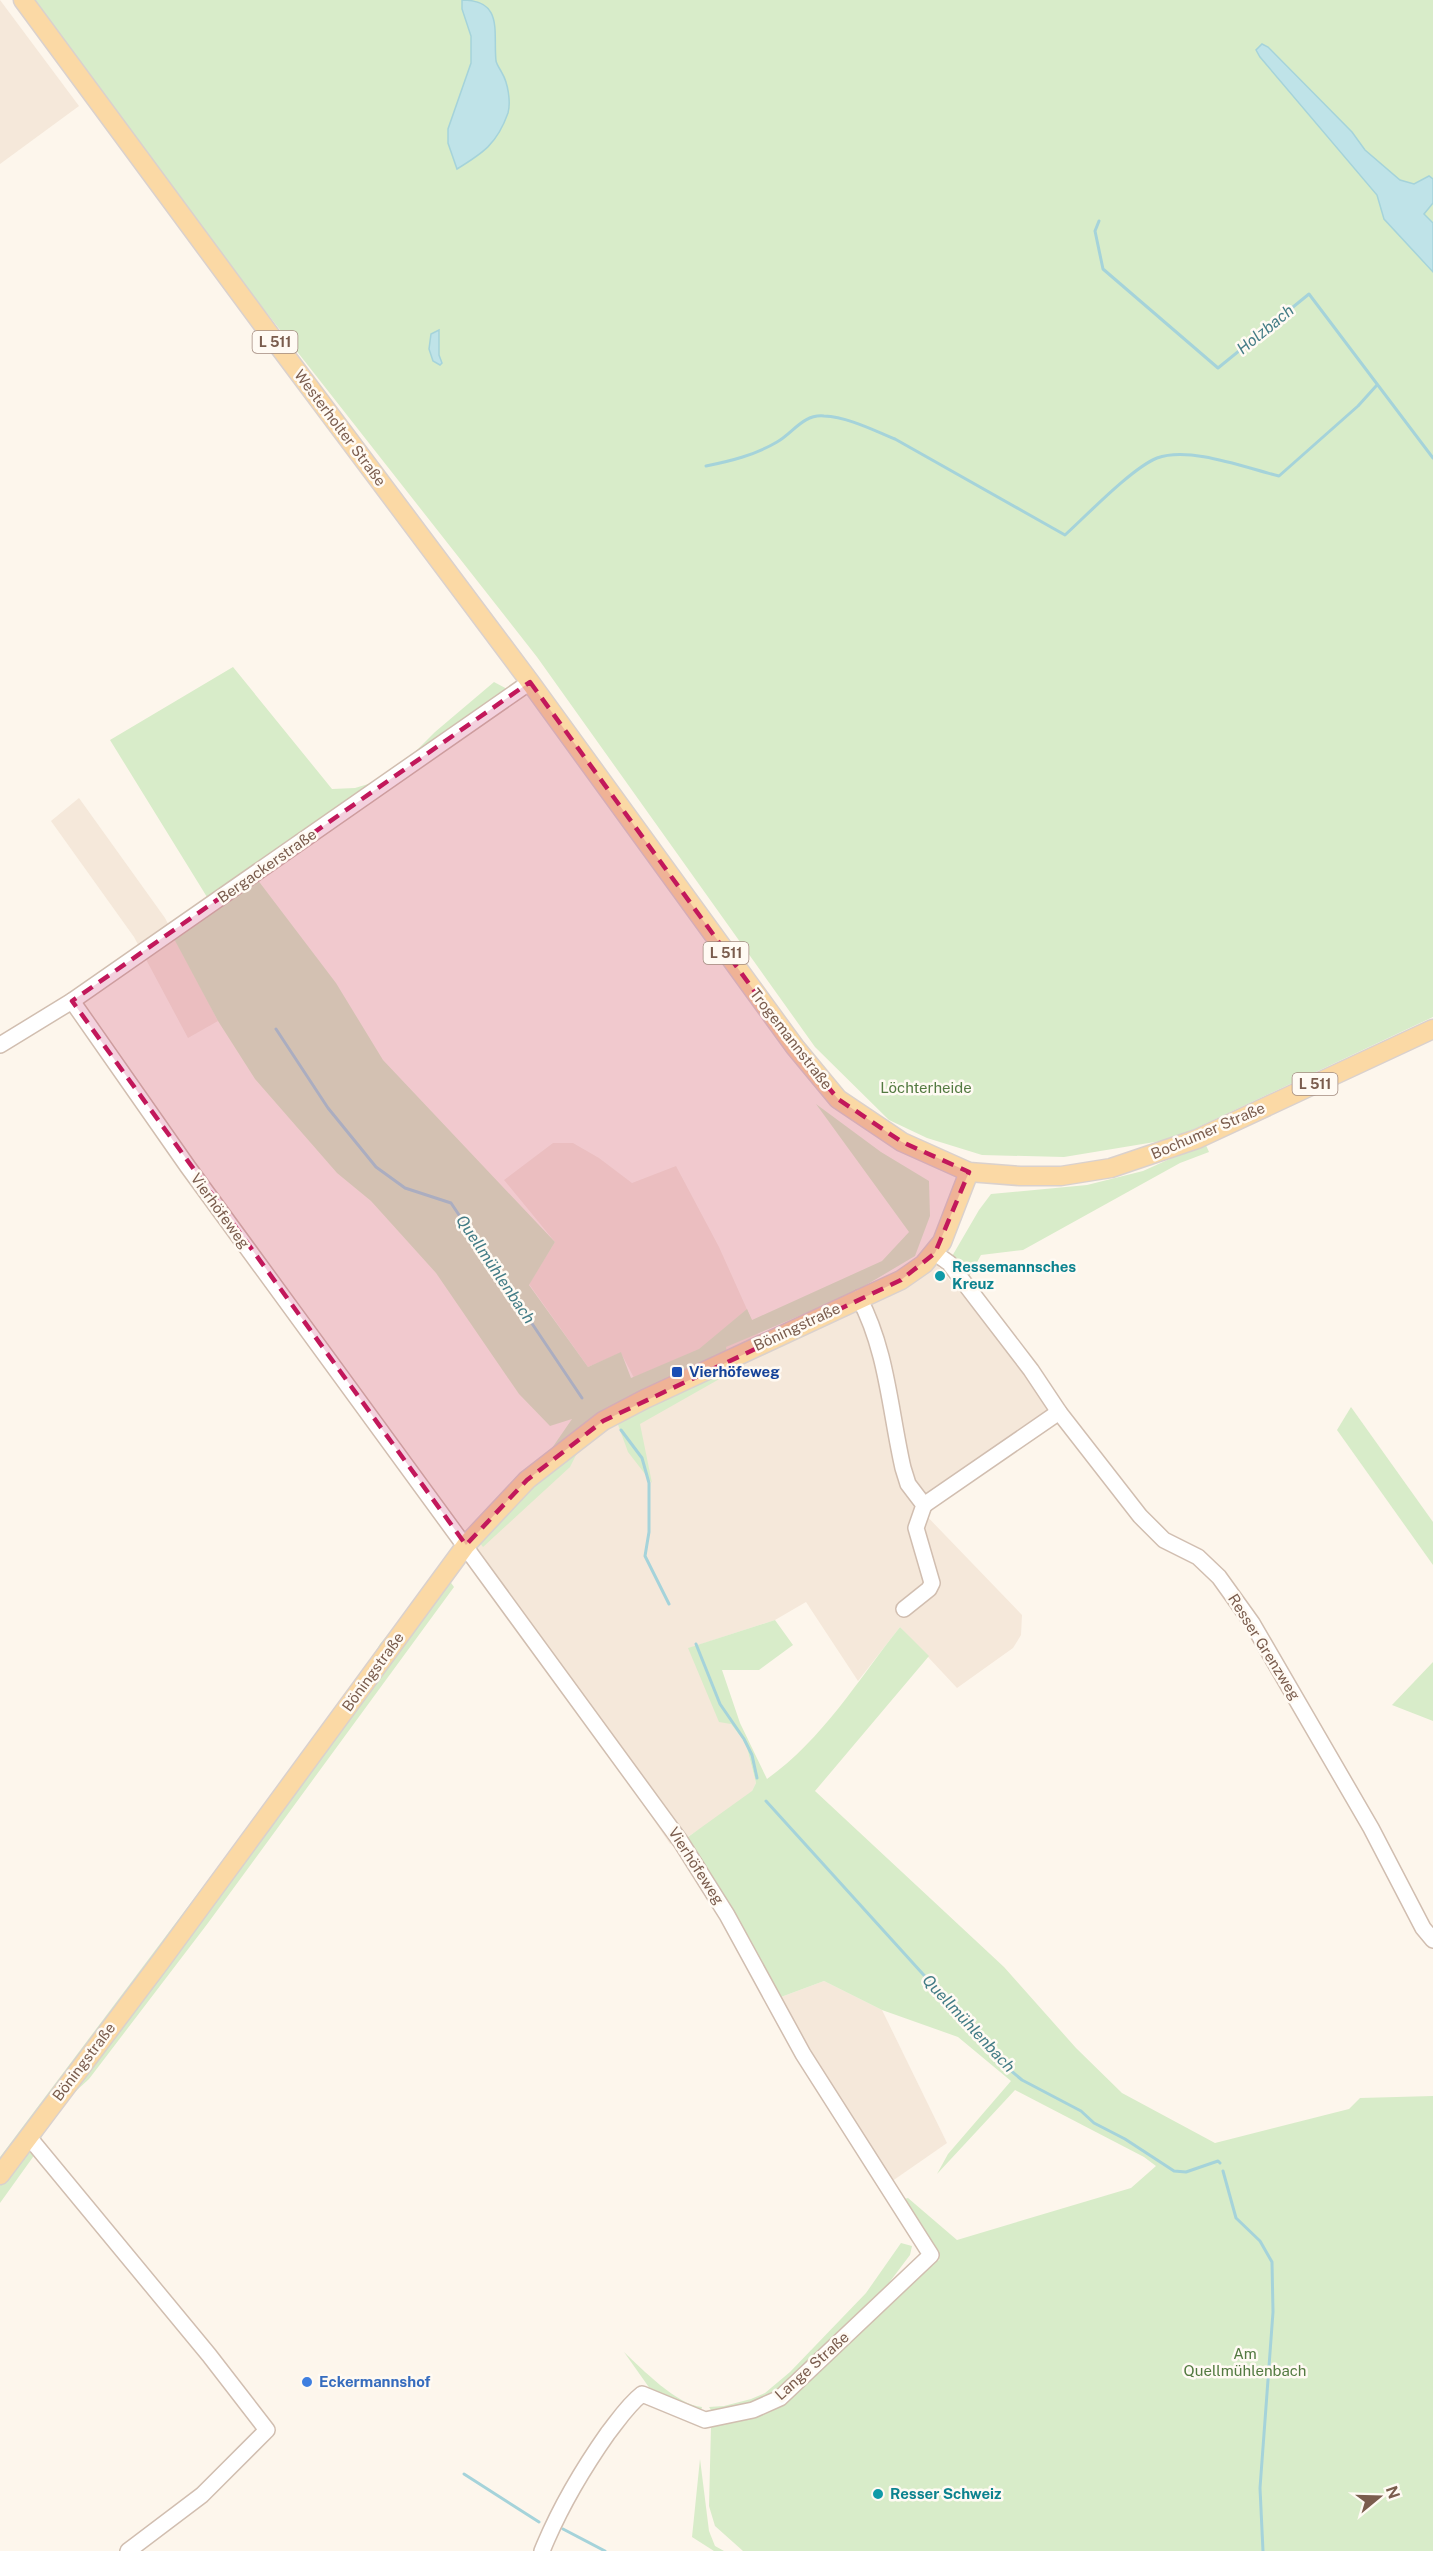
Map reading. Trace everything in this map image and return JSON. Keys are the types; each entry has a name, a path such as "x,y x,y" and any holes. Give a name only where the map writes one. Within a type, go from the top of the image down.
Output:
{"main road":[{"name":"Westerholter Straße","path":"23,0 530,682"},
{"name":"Trogemannstraße","path":"530,682 795,1047 838,1099 902,1142 969,1172"},
{"name":"Bochumer Straße","path":"969,1172 1061,1176 1111,1168 1158,1154 1197,1139 1433,1029"},
{"name":"Böningstraße","path":"0,2175 466,1545 527,1480 603,1421 681,1382 901,1280 924,1264 942,1242 969,1172"}],"street":[{"name":"Bergackerstraße","path":"0,1045 72,1001 530,682"},
{"name":"Vierhöfeweg","path":"72,1001 188,1167 681,1842 727,1915 803,2054 931,2255"},
{"name":"Resser Grenzweg","path":"935,1252 950,1263 1031,1370 1059,1412 1140,1516 1164,1540 1198,1557 1219,1577 1252,1623 1371,1828 1423,1928 1433,1940"},
{"name":"Böningstraße","path":"859,1298 870,1319 880,1351 899,1451 908,1484 924,1505"},
{"path":"904,1609 929,1589 932,1583 916,1528 924,1505 1059,1412"},
{"path":"28,2136 209,2355 267,2430 202,2495 128,2551"},
{"name":"Lange Straße","path":"542,2551 554,2522 588,2462 632,2402 642,2394 705,2420 753,2410 780,2398 931,2255"}],"highlighted area":[{"path":"530,682 795,1047 838,1099 902,1142 969,1172 935,1253 901,1280 603,1421 527,1480 466,1545 72,1001"}],"shaded area":[{"path":"0,0 79,106 0,164"},
{"path":"79,798 165,918 218,1021 188,1038 134,937 51,821"},
{"path":"553,1143 573,1143 599,1158 632,1183 676,1166 719,1247 763,1345 934,1261 1059,1412 919,1508 1022,1615 1021,1635 1013,1648 957,1688 900,1627 858,1681 806,1602 775,1620 689,1648 731,1724 746,1744 756,1783 749,1797 689,1836 670,1844 466,1545 525,1483 645,1399 621,1353 588,1367 529,1284 555,1242 504,1180"},
{"path":"824,1981 882,2010 947,2143 888,2184 773,2000"}],"green space":[{"name":"Löchterheide","path":"27,0 1433,0 1433,1017 1173,1139 1064,1157 982,1155 927,1138 889,1120 815,1047 537,657 98,98"},
{"path":"233,667 332,789 355,788 375,782 408,759 435,732 494,682 513,692 207,897 110,740"},
{"path":"254,875 336,983 383,1060 555,1242 529,1285 588,1367 621,1352 631,1378 699,1349 747,1309 752,1320 882,1261 909,1232 816,1104 881,1152 929,1181 930,1216 915,1256 851,1294 726,1347 730,1373 640,1424 652,1483 628,1452 613,1411 593,1421 570,1467 483,1547 469,1529 518,1475 552,1448 572,1419 550,1426 519,1394 436,1273 371,1201 337,1173 255,1079 218,1021 172,935"},
{"path":"1205,1143 1209,1152 1180,1163 1023,1250 981,1255 967,1280 951,1258 991,1194 1087,1185 1143,1171"},
{"path":"1351,1407 1433,1522 1433,1565 1337,1430"},
{"path":"442,1570 454,1587 208,1923 89,2079 52,2113 33,2157 0,2203 0,2157 361,1676 380,1644"},
{"name":"Am Quellmühlenbach","path":"775,1620 793,1645 759,1670 722,1670 740,1723 767,1779 806,1746 823,1727 900,1627 929,1656 815,1791 1004,1967 1076,2048 1122,2093 1215,2143 1349,2109 1360,2098 1433,2096 1433,2551 743,2551 715,2526 709,2506 711,2426 761,2413 933,2261 940,2260 931,2255 897,2201 908,2198 957,2240 1131,2188 1156,2166 1144,2157 1015,2090 937,2174 948,2154 1011,2081 958,2037 882,2010 824,1981 773,2000 681,1842 752,1791 756,1783 746,1744 731,1724 719,1722 688,1648"},
{"path":"1433,1662 1433,1721 1392,1705"},
{"path":"901,2243 912,2246 910,2255 879,2296 857,2314 815,2360 766,2400 708,2414 711,2410 709,2407 724,2406 765,2393 790,2372 866,2293"},
{"path":"624,2352 660,2385 682,2400 702,2407 701,2411 653,2393"},
{"path":"700,2459 709,2531 715,2546 724,2551 714,2551 692,2537"}],"water":[{"path":"462,0 485,5 494,20 496,61 506,82 509,104 504,124 494,140 482,152 457,169 448,143 448,129 471,63 471,36 462,9"},
{"path":"1262,44 1268,47 1352,132 1365,150 1400,180 1414,184 1429,176 1433,179 1433,203 1424,214 1433,223 1433,272 1384,219 1377,195 1260,57 1256,50"},
{"path":"439,330 439,355 442,363 440,365 433,361 429,349 431,334"}],"waterway":[{"name":"Holzbach","path":"1099,221 1095,231 1103,269 1218,368 1309,294 1433,458"},
{"path":"706,466 760,451 777,442 810,418 833,417 860,424 895,439 1065,535 1123,481 1157,458 1170,455 1201,456 1279,476 1358,406 1377,385"},
{"name":"Quellmühlenbach","path":"276,1029 328,1108 376,1167 405,1188 451,1203 582,1398"},
{"name":"Quellmühlenbach","path":"621,1430 642,1458 649,1483 649,1532 645,1556 669,1604"},
{"name":"Quellmühlenbach","path":"696,1644 720,1704 752,1755 757,1778"},
{"name":"Quellmühlenbach","path":"766,1801 1009,2069 1022,2080 1081,2111 1094,2123 1125,2139 1174,2171 1186,2172 1218,2161 1220,2163"},
{"name":"Quellmühlenbach","path":"1223,2171 1236,2218 1260,2241 1272,2262 1273,2312 1260,2488 1263,2551"},
{"path":"464,2474 539,2522"},
{"path":"563,2529 605,2551"}],"place":[{"name":"Ressemannsches Kreuz","path":"940,1276"},
{"name":"Vierhöfeweg","path":"677,1372"},
{"name":"Eckermannshof","path":"307,2382"},
{"name":"Resser Schweiz","path":"878,2494"}]}
